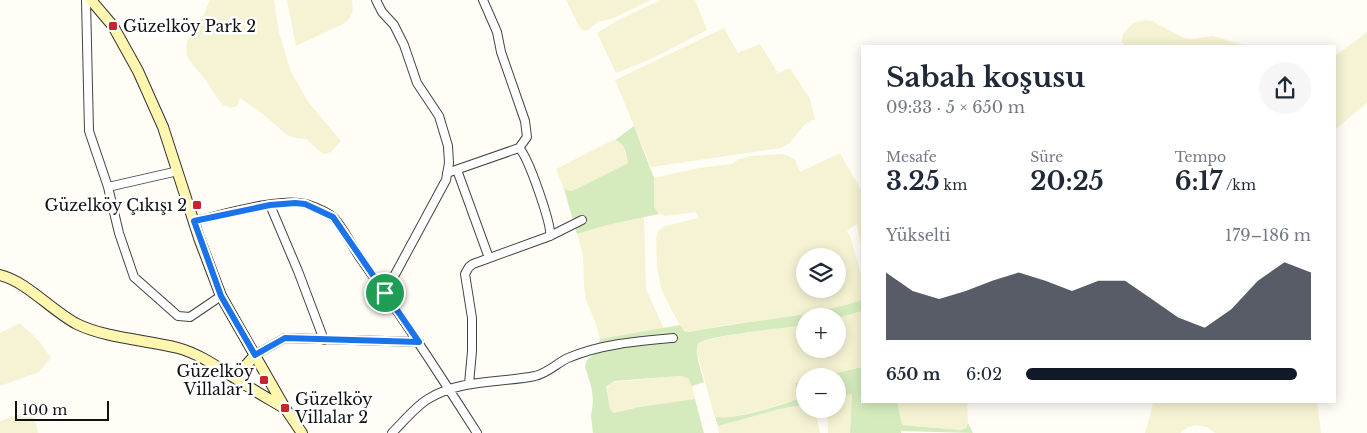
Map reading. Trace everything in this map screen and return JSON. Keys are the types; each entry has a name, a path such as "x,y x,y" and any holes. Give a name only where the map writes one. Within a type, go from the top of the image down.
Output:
{"street":[{"path":"86,0 89,131 108,187 119,233 134,277 178,316 190,317 221,296"},
{"path":"91,0 113,26 138,71 163,127 221,296 285,408 302,433"},
{"path":"376,0 382,12 394,25 404,46 417,83 439,116 448,146 449,163 446,180 385,293"},
{"path":"447,173 519,148 524,144 527,137 526,126 501,52 497,32 483,0"},
{"path":"519,148 526,158 547,218 550,236"},
{"path":"108,187 178,170"},
{"path":"457,170 489,258"},
{"path":"194,221 270,205 295,203 305,204 333,217 419,342 477,433"},
{"path":"270,205 324,340"},
{"path":"468,384 472,351 472,318 465,274 467,270 473,264 550,236 582,220"},
{"path":"0,275 7,276 20,284 78,325 109,334 179,348 206,360 285,408"},
{"path":"232,376 249,364 255,355 285,338 419,342"},
{"path":"392,433 428,399 449,390 468,384 536,375 552,369 566,359 588,351 645,340 673,338"}],"shaded area":[{"path":"210,0 274,0 279,32 291,72 309,103 341,141 331,152 323,154 306,139 287,135 263,114 240,98 237,106 231,108 223,105 218,99 189,60 186,53 187,41 202,19"},
{"path":"287,0 352,0 353,11 350,18 343,24 296,46"},
{"path":"566,0 651,0 614,18 598,22 584,31 580,28"},
{"path":"661,0 695,0 707,30 651,59 616,73 597,33 622,18"},
{"path":"1145,20 1152,21 1184,38 1193,39 1213,36 1244,45 1124,45 1122,42 1123,34 1133,23"},
{"path":"724,28 738,53 760,44 778,73 790,68 810,99 815,119 804,125 790,143 781,148 651,167 615,80"},
{"path":"1367,32 1367,103 1336,129 1336,55"},
{"path":"613,140 623,145 628,163 572,191 564,189 556,169"},
{"path":"840,153 861,190 861,246 857,224 847,231 861,274 861,300 834,308 796,308 796,316 780,319 726,325 689,332 682,329 661,288 657,267 656,238 658,231 665,226 699,218 695,212 666,216 659,214 654,207 654,178 699,168 732,164 739,159 750,156 782,154 795,160 800,172"},
{"path":"644,217 646,289 664,329 600,339 586,300 583,255 577,234"},
{"path":"861,311 861,367 846,371 846,368 796,368 796,400 722,419 714,415 697,346 700,342 729,335 796,326 796,358 846,358 846,316"},
{"path":"20,323 39,341 51,358 39,372 0,386 0,333"},
{"path":"681,376 688,378 692,383 695,399 616,413 611,412 605,390 612,382"},
{"path":"852,394 850,433 828,433 827,418 846,418 846,395"},
{"path":"897,403 967,403 968,423 966,428 962,430 902,425"},
{"path":"1153,403 1317,403 1321,433 1215,433 1207,427 1196,425 1188,427 1180,433 1145,433"},
{"path":"796,406 796,418 817,418 820,433 719,433 718,426"},
{"path":"32,409 38,433 0,433 0,421"}],"green space":[{"path":"634,126 654,178 654,207 659,214 607,225 577,234 564,189 572,191 628,163 623,147 615,140"},
{"path":"861,300 861,311 846,316 846,308 832,308"},
{"path":"796,315 796,326 730,335 698,344 697,352 704,382 692,386 688,378 681,376 614,381 606,387 610,409 614,413 639,407 695,399 704,433 593,433 591,416 592,390 585,366 587,360 595,353 600,339 680,325 684,331 689,332"},
{"path":"861,367 861,403 897,403 902,425 961,430 966,428 968,423 973,433 901,431 901,433 850,433 852,394 846,395 846,371"},
{"path":"796,400 796,406 718,426 715,416 731,417"}],"place":[{"name":"Güzelköy Park 2","path":"113,26"},
{"name":"Güzelköy Çıkışı 2","path":"197,205"},
{"name":"Güzelköy Villalar 1","path":"264,380"},
{"name":"Güzelköy Villalar 2","path":"285,408"}],"route":[{"path":"295,203 316,208 333,217 385,293 419,342 285,338 255,355 216,286 194,221 270,205 295,203"}]}
